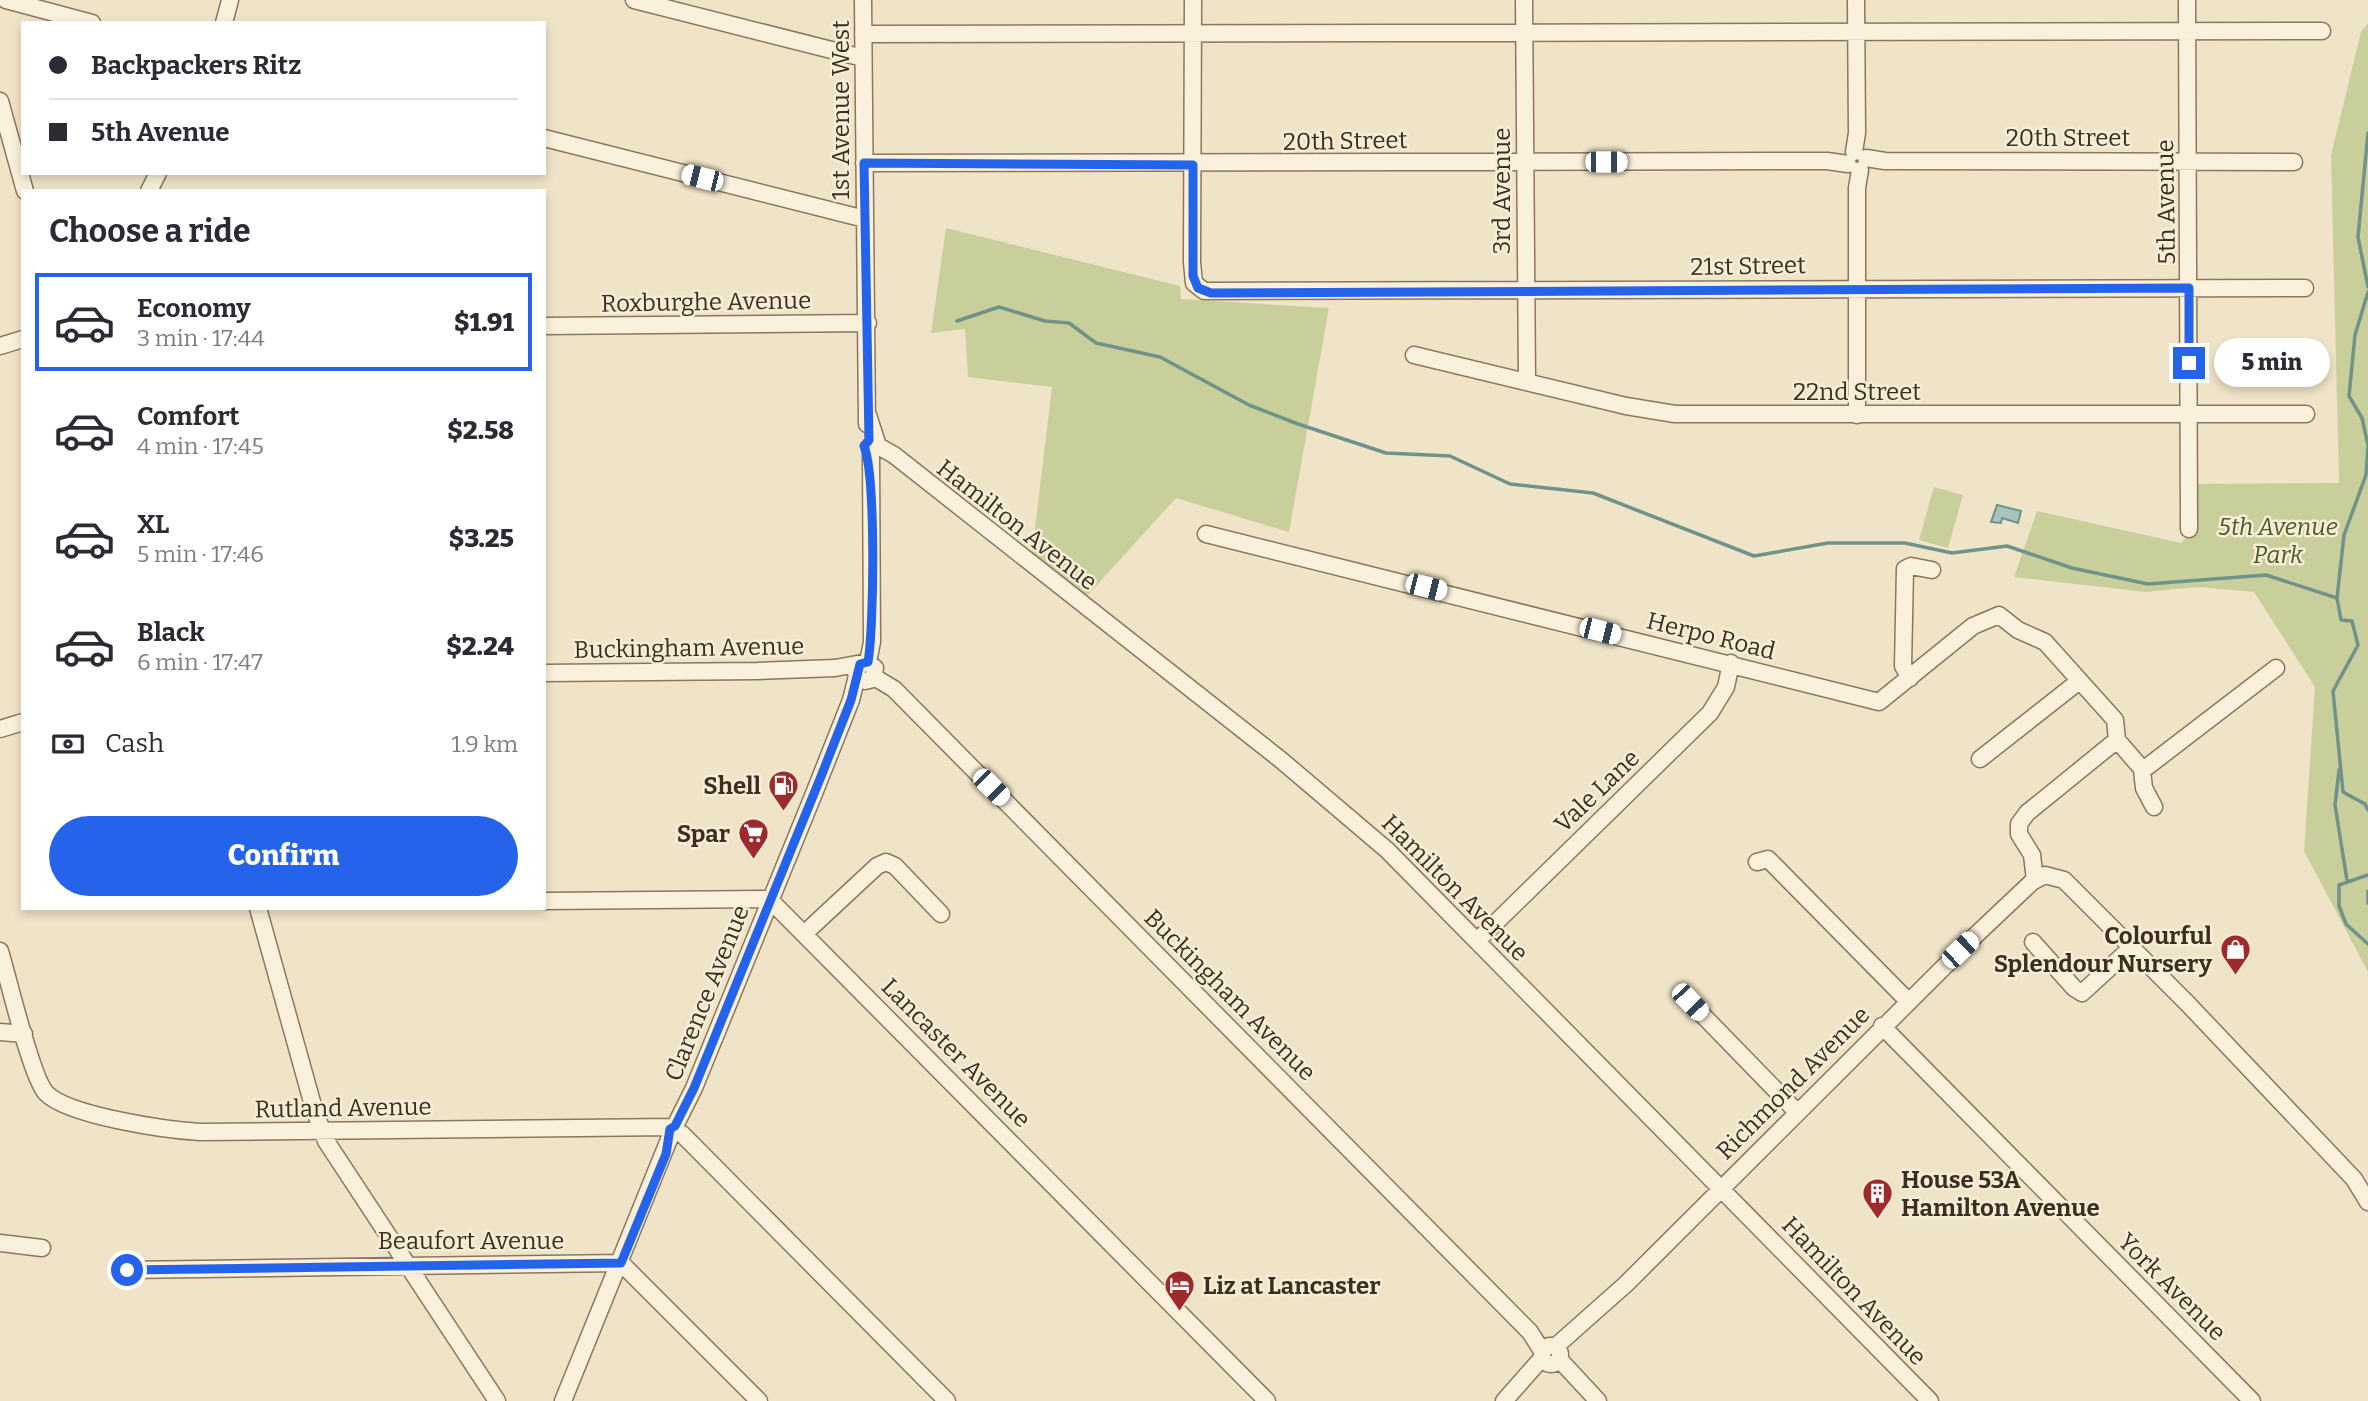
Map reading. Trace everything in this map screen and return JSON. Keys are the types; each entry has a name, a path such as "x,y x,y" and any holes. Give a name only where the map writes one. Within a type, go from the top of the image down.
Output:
{"street":[{"path":"6,0 85,21"},
{"path":"225,21 230,0"},
{"path":"634,0 863,58"},
{"name":"1st Avenue West","path":"863,0 864,219"},
{"path":"1193,0 1193,165"},
{"name":"3rd Avenue","path":"1524,0 1527,382"},
{"path":"1856,0 1857,415"},
{"name":"5th Avenue","path":"2187,0 2189,530"},
{"path":"863,34 1193,36 2322,31"},
{"path":"0,102 24,189"},
{"path":"546,139 864,219"},
{"name":"20th Street","path":"864,163 1193,165 2188,160 2294,162"},
{"name":"21st Street","path":"1193,165 1194,283 1211,293 2305,288"},
{"name":"Clarence Avenue","path":"563,1401 666,1154 677,1135 685,1108 769,899 851,700 865,673 872,642 869,472 872,447 868,415 864,219"},
{"name":"Roxburghe Avenue","path":"546,326 868,323"},
{"path":"0,346 21,340"},
{"name":"22nd Street","path":"1415,355 1664,413 2306,414"},
{"name":"Hamilton Avenue","path":"872,447 900,461 1321,793 1387,850 1930,1401"},
{"name":"Herpo Road","path":"1206,534 1879,702 1910,678"},
{"path":"1932,570 1911,566 1905,571 1903,666 1910,678 1973,626 1999,615 2018,630 2041,639 2116,722 2117,740 2142,770 2144,788 2154,807"},
{"name":"Vale Lane","path":"1478,941 1710,713 1726,687 1731,663"},
{"name":"Buckingham Avenue","path":"546,673 835,668 865,673 896,692 1598,1401"},
{"path":"2142,770 2276,668"},
{"path":"1980,759 2078,682"},
{"path":"0,729 21,723"},
{"path":"2117,740 2027,813 2018,824 2019,834 2032,855 2040,878 2064,880 2354,1179 2368,1202"},
{"path":"1757,862 1768,859 1908,1001"},
{"path":"805,933 877,866 886,862 895,866 941,914"},
{"name":"Richmond Avenue","path":"1504,1401 1722,1188 1882,1026 2040,878"},
{"path":"546,901 769,899"},
{"name":"Lancaster Avenue","path":"769,899 1267,1401"},
{"path":"259,910 322,1133 342,1169 497,1401"},
{"path":"2033,942 2074,988 2082,993 2131,948"},
{"path":"0,951 24,1034 0,1032"},
{"path":"1690,1002 1797,1112"},
{"name":"York Avenue","path":"1882,1026 2252,1401"},
{"name":"Rutland Avenue","path":"24,1034 40,1083 48,1095 82,1110 164,1129 322,1133 644,1129 677,1135"},
{"path":"677,1135 941,1399"},
{"path":"0,1243 42,1248"},
{"path":"621,1263 759,1401"},
{"name":"Beaufort Avenue","path":"127,1270 621,1263"}],"green space":[{"name":"5th Avenue Park","path":"2368,23 2368,972 2304,851 2315,687 2254,592 2198,587 2145,592 2014,577 2037,511 2181,543 2197,525 2197,484 2339,483 2331,155 2361,32"},
{"path":"946,228 1180,286 1181,299 1329,308 1289,532 1176,498 1087,596 1032,553 1052,387 968,377 965,329 931,333"},
{"path":"1934,487 1963,495 1948,548 1919,540"}],"water":[{"path":"1997,505 2021,511 2018,523 2002,518 2001,523 1991,522"}],"waterway":[{"path":"2368,133 2358,237 2368,287"},
{"path":"2368,292 2355,335 2349,396 2362,418 2368,445 2366,475 2344,535 2337,598 2341,620 2352,621 2358,645 2333,691 2343,792 2365,804 2368,810"},
{"path":"957,321 999,307 1045,321 1069,323 1096,343 1160,357 1249,405 1298,424 1386,453 1450,456 1510,484 1593,493 1754,556 1828,543 1905,543 1952,553 2007,546 2072,568 2148,584 2266,575 2337,598"},
{"path":"2339,770 2335,805 2347,880"},
{"path":"2368,875 2339,885 2339,906 2346,924 2368,944"},
{"path":"2368,891 2368,903"}],"place":[{"name":"Shell","path":"784,813"},
{"name":"Spar","path":"753,861"},
{"name":"Colourful Splendour Nursery","path":"2235,977"},
{"name":"House 53A Hamilton Avenue","path":"1878,1221"},
{"name":"Liz at Lancaster","path":"1180,1313"}],"route":[{"path":"127,1270 260,1266 621,1263 666,1154 670,1138 668,1132 675,1126 694,1088 738,981 748,948 813,796 851,700 856,670 860,664 868,662 872,642 869,472 864,449 869,440 864,163 1193,165 1193,276 1198,288 1211,293 2189,288 2189,363"}]}
